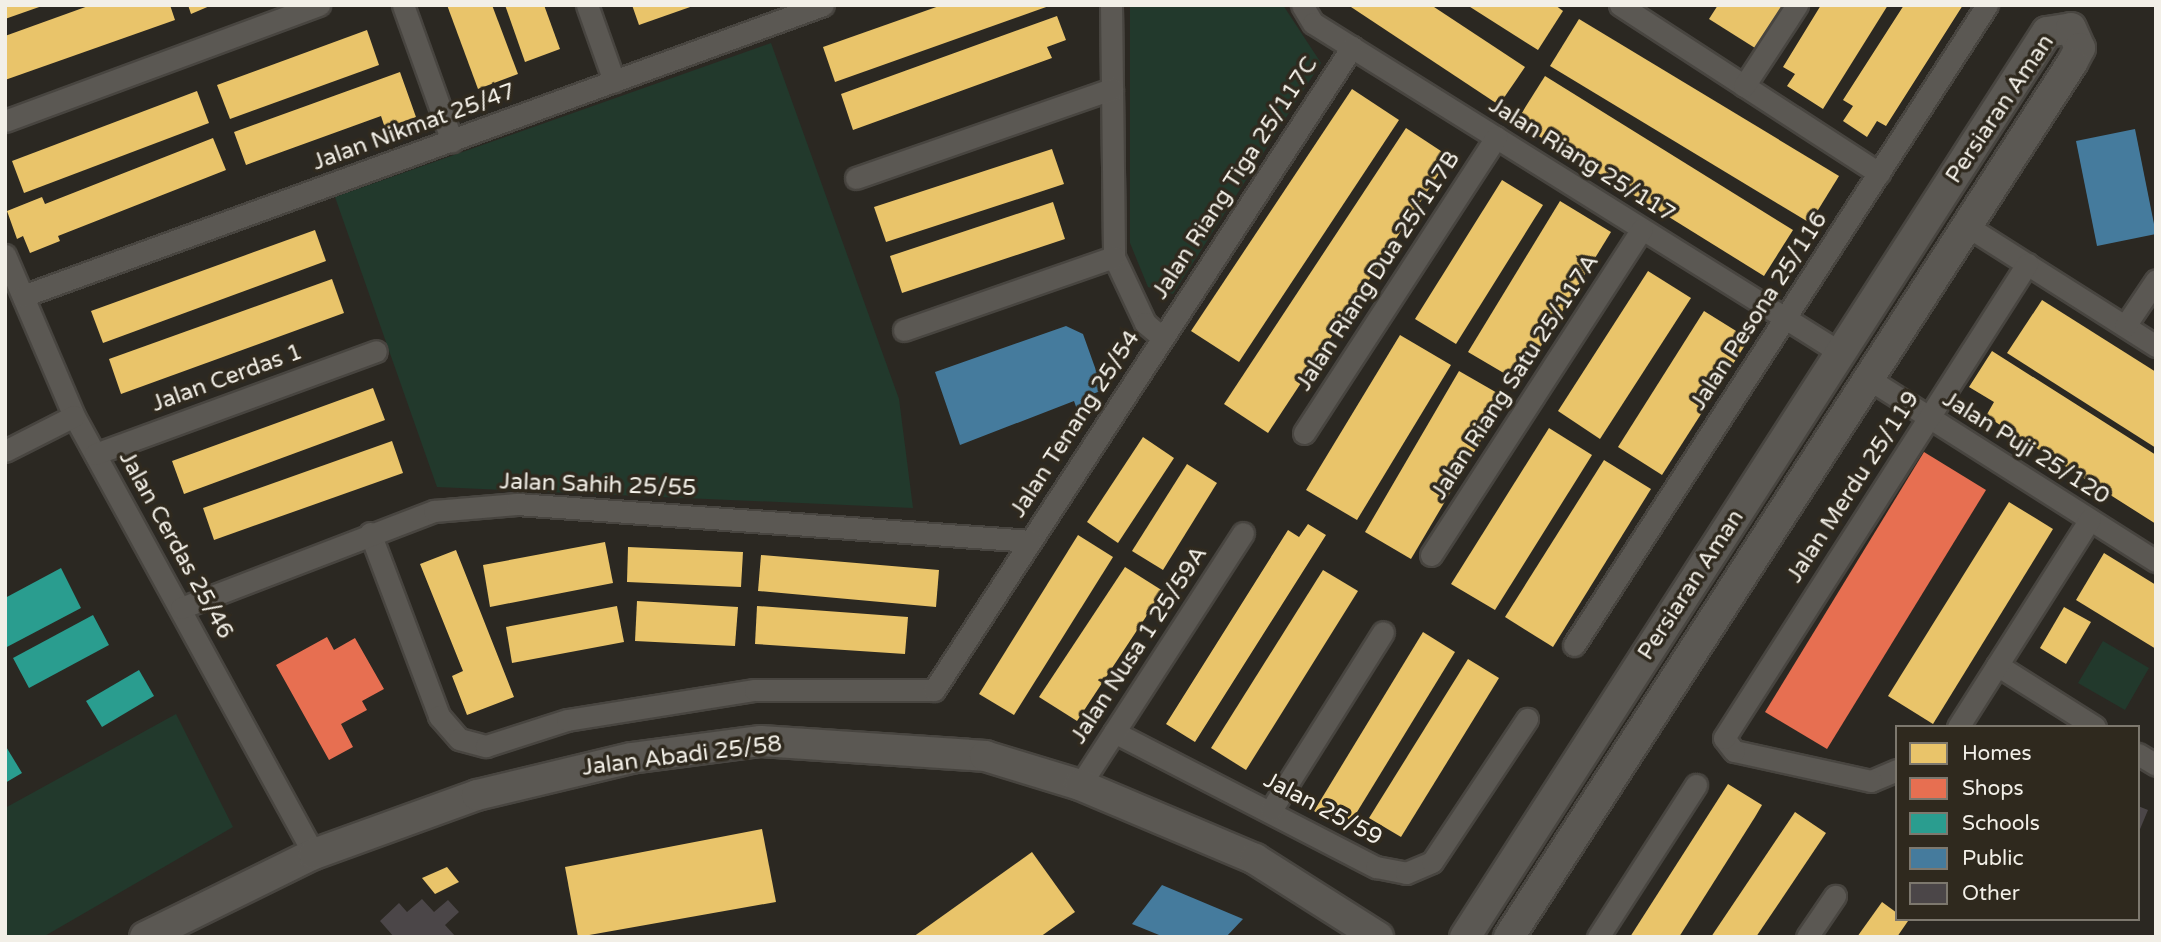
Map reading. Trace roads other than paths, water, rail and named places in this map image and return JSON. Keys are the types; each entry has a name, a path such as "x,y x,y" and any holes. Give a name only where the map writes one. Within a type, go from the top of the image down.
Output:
{"street":[{"path":"5,121 319,5"},
{"path":"402,5 452,141"},
{"path":"587,5 614,81"},
{"name":"Jalan Nikmat 25/47","path":"23,296 823,5"},
{"name":"Jalan Tenang 25/54","path":"370,533 439,716 460,739 486,746 567,720 755,690 934,690 1163,338 1145,323 1114,257 1111,5"},
{"name":"Jalan Riang 25/117","path":"1302,5 1313,23 1841,353"},
{"path":"1620,5 1879,173"},
{"path":"1744,86 1797,5"},
{"name":"Jalan Pesona 25/116","path":"1574,645 1987,5"},
{"name":"Persiaran Aman","path":"1465,937 2047,33 2071,28 2080,48 2072,63 1509,937"},
{"name":"Jalan Riang Tiga 25/117C","path":"1163,338 1352,47"},
{"path":"856,178 1112,89"},
{"name":"Jalan Riang Dua 25/117B","path":"1304,433 1496,137"},
{"path":"1967,226 2156,346"},
{"name":"Jalan Riang Satu 25/117A","path":"1431,555 1642,229"},
{"name":"Jalan Cerdas 25/46","path":"5,255 74,416 314,854"},
{"path":"904,330 1114,257"},
{"name":"Jalan Merdu 25/119","path":"1895,771 1871,781 1734,751 1724,738 2027,264"},
{"path":"2125,326 2156,280"},
{"name":"Jalan Cerdas 1","path":"95,454 376,351"},
{"name":"Jalan Puji 25/120","path":"1869,379 2156,561"},
{"path":"5,451 74,416"},
{"name":"Jalan Sahih 25/55","path":"181,608 370,533 434,511 517,504 1031,541"},
{"path":"1959,725 2090,519"},
{"name":"Jalan Nusa 1 25/59A","path":"1080,785 1242,533"},
{"path":"1720,541 1752,560"},
{"path":"1272,810 1384,632"},
{"path":"1997,665 2092,725"},
{"name":"Jalan 25/59","path":"1114,732 1272,810 1376,867 1406,873 1432,862 1527,719"},
{"name":"Jalan Abadi 25/58","path":"164,932 314,854 534,778 761,741 985,756 1080,785 1255,859 1378,937"},
{"path":"2140,755 2156,765"},
{"path":"1598,937 1696,785"},
{"path":"1527,937 1538,892"},
{"path":"1807,937 1835,896"}]}
